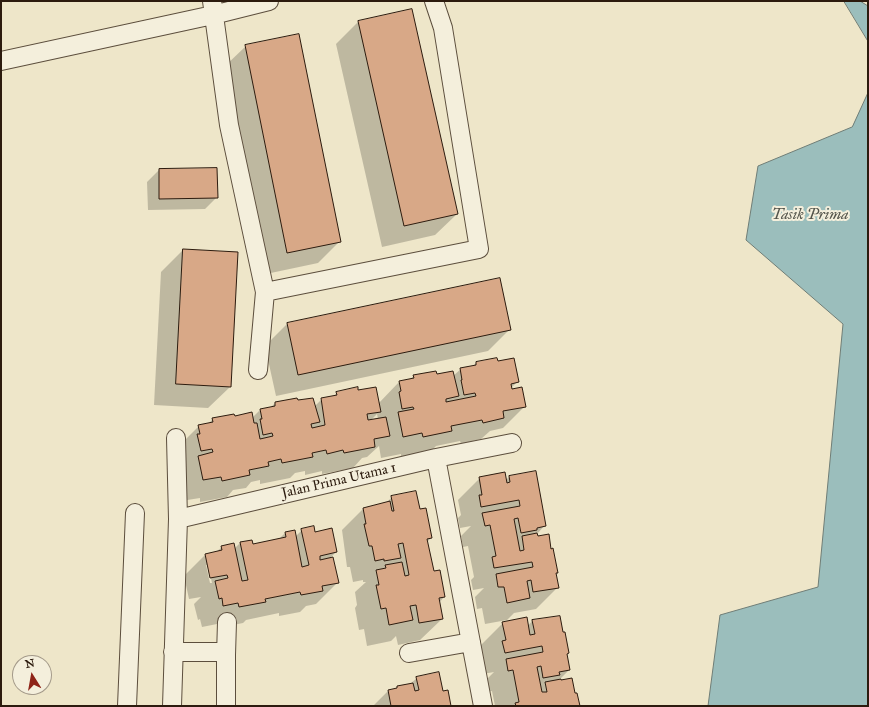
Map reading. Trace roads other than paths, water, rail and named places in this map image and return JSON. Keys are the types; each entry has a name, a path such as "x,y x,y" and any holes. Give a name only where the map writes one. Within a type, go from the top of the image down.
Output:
{"street":[{"path":"1,61 213,8 269,1"},
{"path":"265,292 479,249 443,28 434,1"},
{"path":"213,8 229,125 265,292 258,370"},
{"path":"172,706 178,519 176,438"},
{"name":"Jalan Prima Utama 1","path":"178,519 436,458 512,443"},
{"path":"436,458 483,706"},
{"path":"127,706 135,513"},
{"path":"226,622 226,706"},
{"path":"409,653 471,642"},
{"path":"173,652 222,652 226,655"}],"water":[{"path":"844,1 860,1 868,6 868,41"},
{"name":"Tasik Prima","path":"868,93 868,706 708,706 720,615 818,587 843,324 746,240 758,166 852,127"}]}
